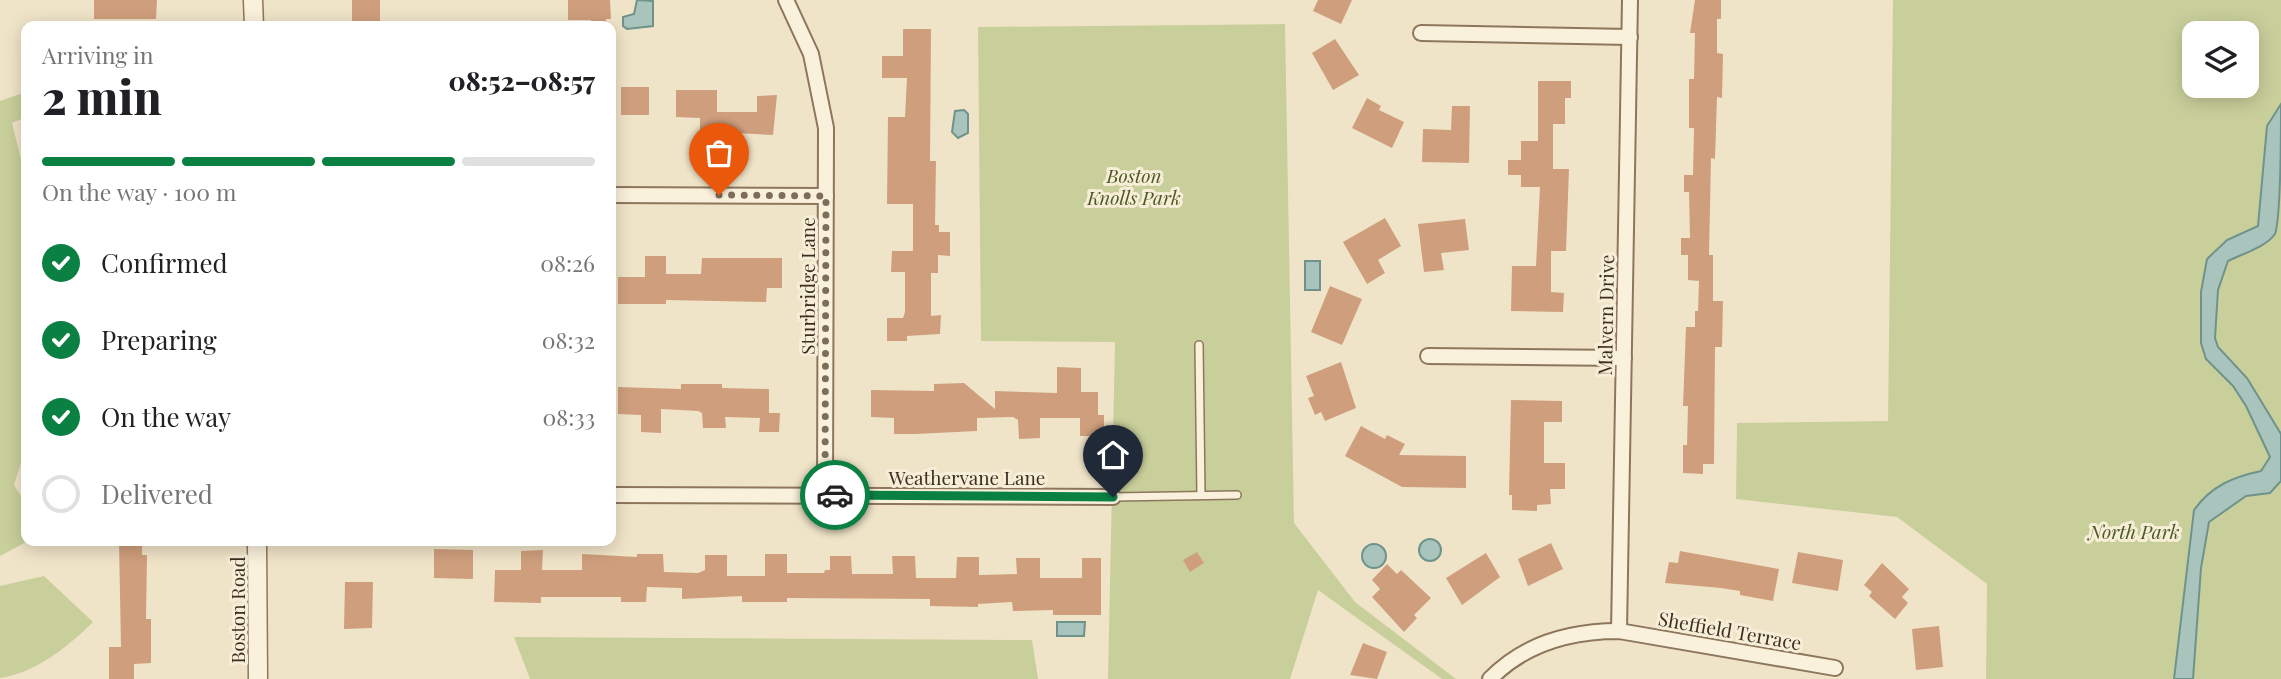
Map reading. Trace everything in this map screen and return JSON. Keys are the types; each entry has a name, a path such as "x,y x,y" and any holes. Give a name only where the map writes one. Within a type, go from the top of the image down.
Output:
{"street":[{"path":"253,0 254,21"},
{"name":"Sturbridge Lane","path":"786,0 811,54 826,128 825,495"},
{"name":"Malvern Drive","path":"1619,631 1630,0"},
{"path":"1421,33 1630,37"},
{"path":"616,195 826,196"},
{"path":"1428,356 1624,358"},
{"name":"Weathervane Lane","path":"616,495 1113,497"},
{"name":"Boston Road","path":"257,546 258,679"},
{"name":"Sheffield Terrace","path":"1490,679 1518,656 1544,643 1581,633 1619,631 1835,668"}],"lane":[{"path":"1199,345 1201,495"},
{"path":"1113,497 1237,495"}],"green space":[{"name":"North Park","path":"1893,0 2281,0 2281,679 1986,679 1987,584 1897,517 1736,499 1737,423 1888,421"},
{"name":"Boston Knolls Park","path":"1285,24 1294,523 1355,602 1456,679 1442,679 1318,590 1290,679 1108,679 1115,342 981,341 978,27"},
{"path":"21,94 21,119 12,123 21,159 21,463 14,485 21,496 21,545 0,556 0,101"},
{"path":"44,576 93,622 50,658 26,671 0,678 0,586"},
{"path":"514,637 1032,640 1038,679 530,679"}],"water":[{"path":"637,0 653,1 653,26 627,29 623,26 623,17 634,14"},
{"path":"2281,104 2280,192 2275,234 2260,246 2228,261 2218,290 2215,338 2218,347 2247,378 2281,434 2281,481 2270,493 2246,496 2209,522 2201,568 2193,679 2174,679 2194,510 2223,484 2261,471 2270,457 2246,406 2233,386 2206,359 2201,343 2201,292 2207,259 2227,240 2258,226 2267,126"},
{"path":"964,110 968,114 968,133 958,138 952,132 955,111"},
{"path":"1305,261 1320,261 1320,290 1305,290"},
{"path":"1430,539 1440,546 1441,550 1434,560 1430,561 1420,554 1419,550 1426,540"},
{"path":"1374,544 1383,547 1386,556 1383,565 1374,568 1365,565 1362,556 1365,547"},
{"path":"1057,622 1085,622 1084,636 1057,636"}],"building":[{"path":"94,0 157,0 156,19 94,19"},
{"path":"352,0 380,0 380,21 352,21"},
{"path":"568,0 610,0 611,19 568,20"},
{"path":"1318,0 1352,0 1341,24 1313,11"},
{"path":"1695,0 1721,0 1721,19 1717,19 1717,53 1723,54 1722,98 1717,97 1715,159 1711,158 1709,255 1713,255 1713,301 1723,301 1722,347 1715,347 1714,464 1703,464 1703,474 1683,473 1688,406 1683,406 1686,327 1695,327 1699,281 1688,280 1688,255 1681,255 1681,238 1690,238 1689,192 1684,192 1684,175 1693,175 1694,128 1689,128 1689,79 1694,79 1695,33 1690,33"},
{"path":"903,29 931,29 930,161 936,161 935,225 939,225 939,232 950,232 950,256 938,255 938,273 931,273 931,316 941,315 940,334 907,336 907,341 887,341 887,318 903,318 905,312 905,272 891,272 892,251 913,251 913,204 887,204 888,117 905,117 907,78 882,78 882,56 903,56"},
{"path":"1335,39 1359,75 1333,90 1312,53"},
{"path":"1538,81 1571,81 1571,98 1565,98 1565,124 1553,124 1553,169 1569,169 1566,251 1551,251 1551,292 1564,293 1563,312 1511,311 1512,266 1536,266 1540,187 1521,187 1521,175 1508,175 1508,160 1521,160 1521,141 1538,141"},
{"path":"621,87 649,87 649,115 621,115"},
{"path":"676,90 717,90 717,112 757,112 757,96 777,95 773,135 700,131 700,118 676,117"},
{"path":"1367,98 1381,106 1379,110 1404,122 1392,148 1352,128"},
{"path":"1452,106 1470,106 1469,163 1422,162 1423,129 1451,130"},
{"path":"1385,218 1401,246 1378,260 1385,273 1367,284 1343,242"},
{"path":"1465,219 1469,250 1441,253 1444,270 1424,272 1418,224"},
{"path":"645,256 666,256 666,274 701,274 702,258 782,258 782,288 767,288 766,302 666,300 666,304 618,304 618,277 645,277"},
{"path":"1330,286 1362,299 1342,345 1311,332"},
{"path":"1341,362 1356,408 1325,421 1321,412 1315,415 1308,398 1314,396 1306,376"},
{"path":"1057,367 1081,368 1081,392 1098,392 1098,415 1104,415 1104,436 1080,436 1080,418 1040,418 1040,438 1019,439 1018,420 1013,417 977,418 977,431 894,434 894,418 871,417 871,390 934,391 934,384 964,383 995,409 995,391 1057,393"},
{"path":"681,384 722,384 722,388 769,389 769,413 780,413 779,432 759,432 760,418 725,417 726,428 703,428 702,413 698,411 661,409 661,433 641,432 641,415 618,414 618,387 681,389"},
{"path":"1511,400 1562,401 1562,422 1544,422 1544,463 1565,463 1565,489 1550,489 1551,504 1537,505 1537,511 1512,510 1512,495 1509,495"},
{"path":"1361,426 1385,439 1387,435 1405,444 1399,455 1466,456 1466,488 1402,487 1345,456"},
{"path":"1551,543 1563,569 1528,586 1518,559"},
{"path":"119,546 142,546 142,555 147,555 146,619 151,619 151,663 134,664 134,679 109,679 109,647 121,647"},
{"path":"434,549 473,550 473,579 434,578"},
{"path":"543,550 542,570 582,570 582,554 637,557 637,554 663,554 664,572 698,573 705,570 705,555 727,555 727,576 765,576 765,554 787,554 787,573 824,573 825,570 830,570 830,556 851,556 852,574 893,574 892,556 915,556 916,578 956,578 957,557 979,557 979,575 1017,574 1016,558 1040,558 1040,578 1082,578 1082,558 1101,558 1101,615 1053,615 1053,610 1013,611 1012,602 978,604 978,607 930,606 930,599 787,598 787,602 742,602 742,596 682,599 682,588 647,587 646,602 621,602 621,597 541,597 541,603 494,602 495,570 521,570 521,551"},
{"path":"1680,551 1779,569 1773,601 1740,595 1740,591 1665,583 1669,562 1678,563"},
{"path":"1197,552 1204,563 1190,572 1183,560"},
{"path":"1798,552 1843,560 1838,591 1792,583"},
{"path":"1486,553 1500,577 1462,605 1446,578"},
{"path":"1882,563 1909,589 1902,597 1908,603 1895,619 1869,596 1872,592 1864,585"},
{"path":"1387,564 1397,574 1401,570 1431,598 1414,615 1417,618 1404,632 1372,597 1380,589 1372,580"},
{"path":"345,582 373,582 372,628 344,629"},
{"path":"1939,626 1943,667 1916,670 1912,629"},
{"path":"1363,643 1387,652 1377,679 1350,675"}],"way so far":[{"path":"719,195 826,196 825,495 835,495"}],"route":[{"path":"835,495 1113,497"}]}
